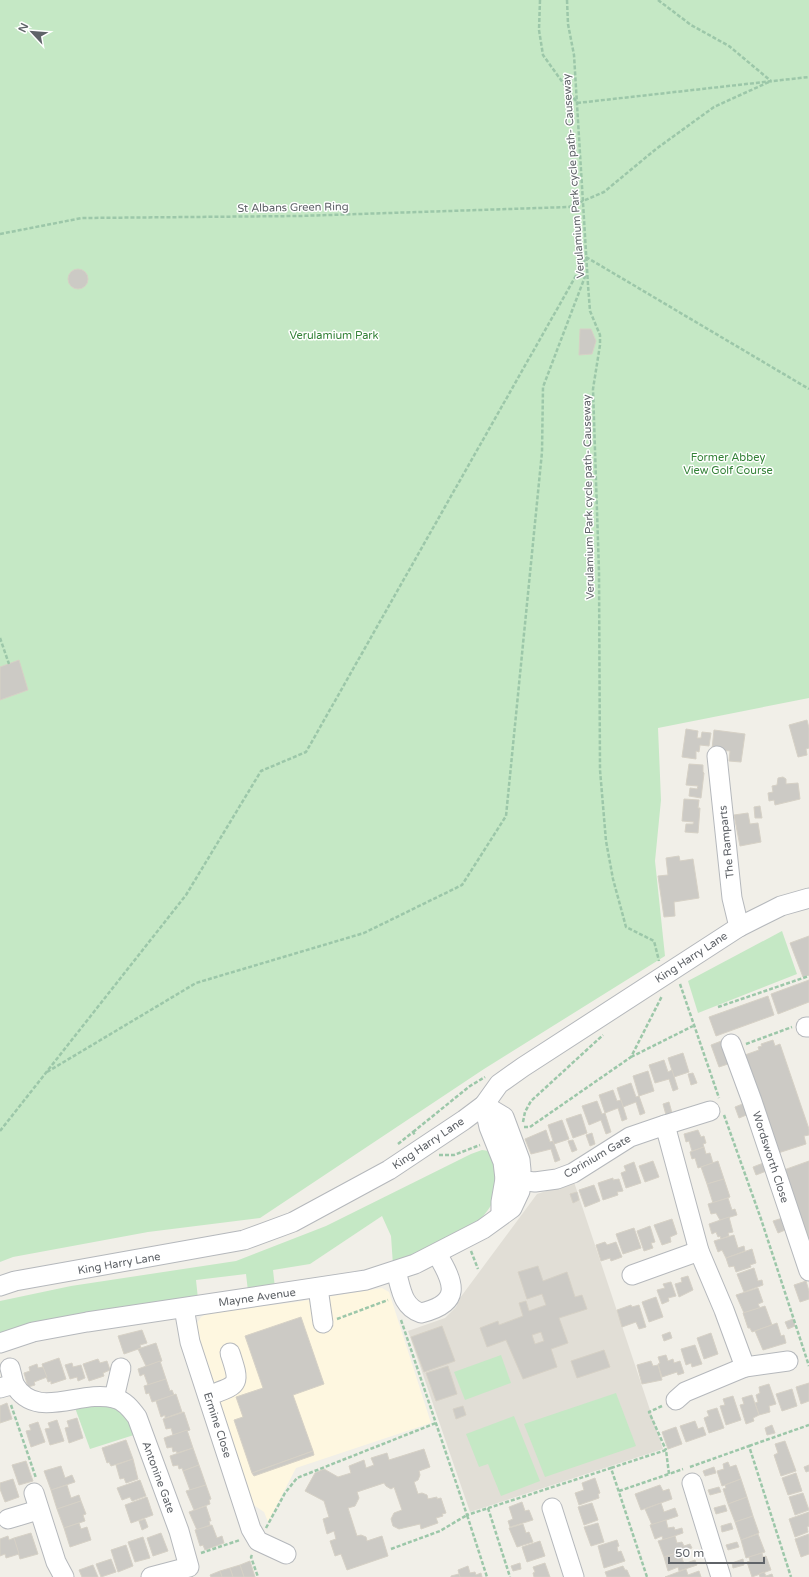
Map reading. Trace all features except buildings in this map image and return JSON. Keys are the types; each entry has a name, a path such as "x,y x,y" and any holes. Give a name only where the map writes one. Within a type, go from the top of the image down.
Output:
{"street":[{"name":"The Ramparts","path":"717,756 732,898 739,927"},
{"name":"King Harry Lane","path":"0,1286 15,1281 186,1252 251,1238 293,1222 338,1199 389,1170 484,1105 499,1084 670,981 739,927 781,906 809,898"},
{"name":"Wordsworth Close","path":"732,1046 809,1271"},
{"name":"Mayne Avenue","path":"484,1105 489,1127 503,1162 513,1180"},
{"name":"Mayne Avenue","path":"0,1343 33,1332 56,1328 366,1280 396,1271 437,1254 484,1229 501,1215 501,1202 513,1180 520,1160 504,1117 484,1105"},
{"name":"Corinium Gate","path":"513,1180 547,1182 573,1173 630,1137 718,1107"},
{"path":"665,1125 680,1174 699,1251 724,1310 745,1367"},
{"path":"632,1275 699,1251"},
{"path":"396,1271 405,1302 409,1307 421,1313 433,1310 447,1301 451,1296 452,1285 448,1272 437,1254"},
{"path":"318,1288 323,1323"},
{"name":"Ermine Close","path":"184,1308 190,1342 251,1529 258,1541"},
{"path":"208,1396 232,1387 235,1382 237,1375 230,1353"},
{"path":"676,1400 685,1392 745,1367 788,1361"},
{"path":"114,1398 121,1368"},
{"name":"Antonine Gate","path":"8,1380 23,1396 35,1402 98,1397 114,1398 131,1408 137,1417 179,1531 190,1567"},
{"path":"692,1483 721,1577"},
{"path":"8,1518 36,1502 56,1562 64,1577"},
{"path":"552,1508 574,1577"},
{"path":"258,1541 286,1554"},
{"path":"151,1577 190,1567"}],"path":[{"path":"540,0 539,30 543,55 577,102 809,77"},
{"name":"Verulamium Park cycle path- Causeway","path":"567,0 568,24 574,55 574,89 577,102 590,312 600,335 600,345 593,389 599,572 600,770 603,816 613,879 626,927 654,941 670,981"},
{"path":"658,0 691,25 729,46 772,81"},
{"name":"St Albans Green Ring","path":"0,234 82,218 299,216 569,207 588,200 609,189 656,149 714,107 772,81"},
{"path":"0,1131 186,895 261,771 306,752 586,257 809,389"},
{"path":"47,1072 196,983 364,933 462,885 506,816 542,452 543,387 587,272"},
{"path":"0,638 10,664"},
{"path":"718,1007 809,976"},
{"path":"670,981 693,1026 718,1107 761,1219 809,1366"},
{"path":"631,1057 670,981"},
{"path":"732,1046 798,1025 807,1027"},
{"path":"608,1030 531,1101 525,1112 522,1127 530,1127 631,1057 693,1026"},
{"path":"413,1132 470,1086 488,1075"},
{"path":"454,1155 495,1141"},
{"path":"470,1248 478,1269"},
{"path":"323,1323 387,1300 393,1305"},
{"path":"400,1316 487,1577"},
{"path":"8,1380 8,1395 38,1486 36,1502"},
{"path":"669,1474 666,1450 649,1412 676,1400"},
{"path":"258,1577 251,1557 258,1541 285,1493 297,1478 436,1424"},
{"path":"619,1491 809,1425"},
{"path":"749,1446 791,1577"},
{"path":"391,1549 440,1531 467,1515 666,1450"},
{"path":"611,1468 647,1577"},
{"path":"488,1508 510,1577"},
{"path":"190,1567 245,1539 258,1541"}],"shaded area":[{"path":"574,1182 663,1449 470,1512 408,1331 445,1318 456,1307 460,1298 537,1194"},
{"path":"382,1288 389,1292 431,1423 296,1468 268,1522 264,1512 249,1502 195,1326 201,1317 208,1313 296,1302"}],"green space":[{"name":"Verulamium Park","path":"0,0 809,0 809,698 658,728 661,800 655,861 665,956 484,1069 260,1218 148,1232 13,1257 0,1262"},
{"path":"782,931 797,974 698,1013 688,981"},
{"path":"482,1150 489,1151 499,1175 499,1184 496,1196 486,1213 477,1222 393,1265 391,1236 382,1216 310,1264 273,1270 275,1288 248,1291 246,1274 196,1280 198,1299 0,1334 0,1301 71,1286 236,1261 326,1226 471,1154"},
{"path":"501,1355 511,1383 465,1400 454,1372"},
{"path":"616,1393 636,1446 545,1477 524,1424"},
{"path":"74,1405 119,1407 137,1434 90,1449"},
{"path":"514,1416 540,1481 501,1496 488,1464 479,1467 466,1434"}],"park label":[{"name":"Former Abbey View Golf Course","path":"728,463"}]}
